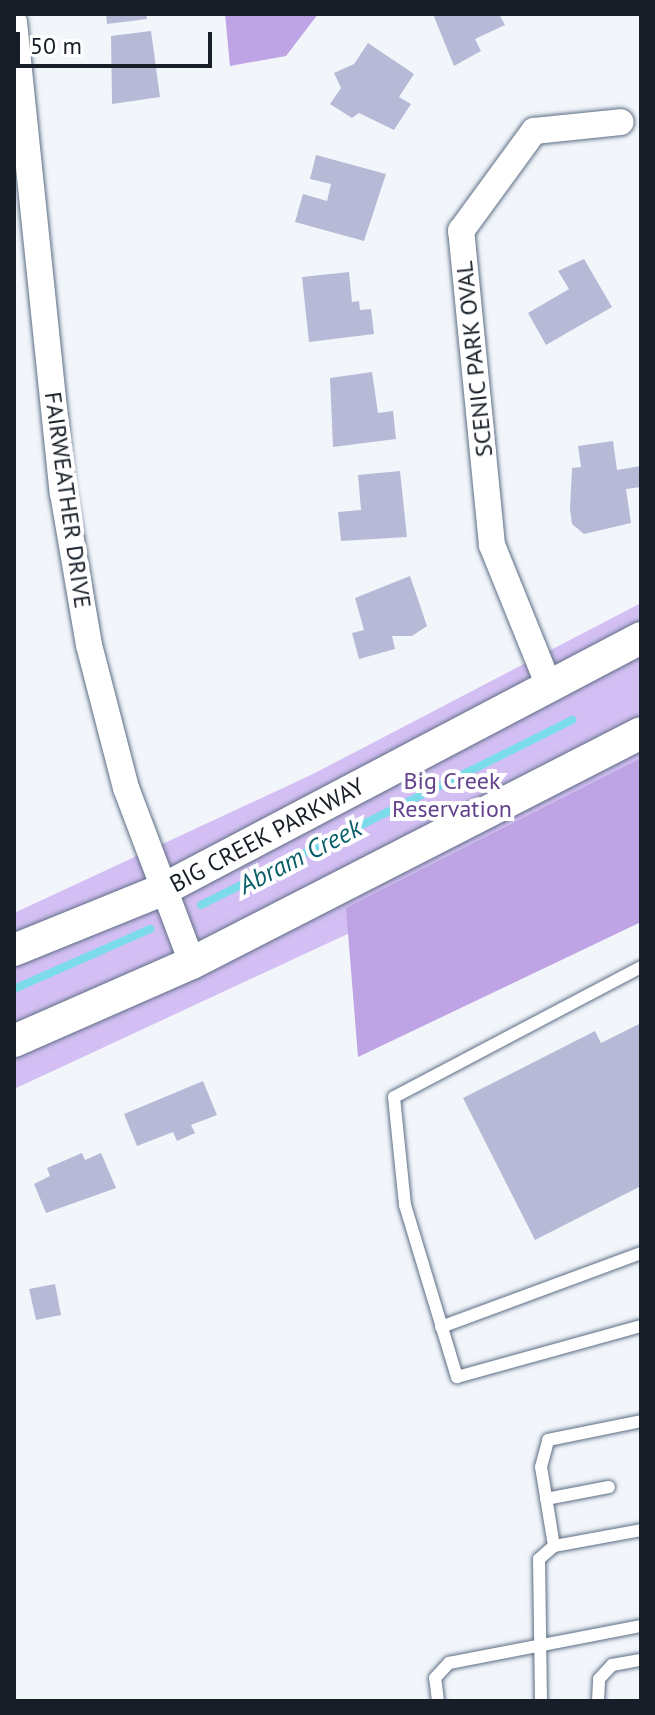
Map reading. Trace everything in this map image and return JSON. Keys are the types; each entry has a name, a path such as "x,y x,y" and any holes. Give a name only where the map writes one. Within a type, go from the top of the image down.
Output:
{"street":[{"name":"FAIRWEATHER DRIVE","path":"14,22 63,493 89,645 126,788 192,963"},
{"name":"SCENIC PARK OVAL","path":"549,686 492,545 461,231 534,131 621,122"},
{"name":"BIG CREEK PARKWAY","path":"14,950 162,890 641,638"},
{"path":"14,1041 192,963 641,733"}],"lane":[{"path":"641,967 394,1097 405,1205 457,1377 641,1326"},
{"path":"441,1327 641,1253"},
{"path":"554,1546 541,1467 548,1440 641,1421"},
{"path":"546,1499 609,1487"},
{"path":"541,1701 536,1643 539,1559 554,1546 641,1530"},
{"path":"438,1701 435,1678 449,1663 536,1643 641,1626"},
{"path":"598,1701 599,1679 612,1665 641,1660"}],"green space":[{"name":"Big Creek Reservation","path":"641,603 641,786 481,872 14,1089 14,913 313,774"}],"shaded area":[{"path":"225,14 318,14 286,56 230,66"},
{"path":"641,758 641,922 358,1057 346,908"}],"building":[{"path":"106,14 146,14 147,19 107,24"},
{"path":"433,14 499,14 505,25 475,39 481,51 454,66"},
{"path":"151,31 160,97 112,104 111,36"},
{"path":"368,43 414,74 399,97 411,104 394,130 359,113 352,118 330,104 341,88 334,73 354,64"},
{"path":"316,155 386,174 364,241 295,222 303,194 327,201 331,184 310,179"},
{"path":"584,259 612,307 546,345 528,313 569,289 558,271"},
{"path":"349,272 352,302 359,301 360,310 371,309 374,334 309,342 302,277"},
{"path":"372,372 378,413 393,411 396,439 333,447 330,378"},
{"path":"613,441 617,470 641,466 641,487 626,489 631,523 584,534 572,524 570,509 572,468 581,467 578,446"},
{"path":"400,471 407,537 341,541 338,512 361,510 358,475"},
{"path":"410,576 427,626 412,636 392,636 395,649 359,659 352,633 364,630 355,598"},
{"path":"641,1023 641,1186 535,1240 463,1098 595,1031 601,1043"},
{"path":"203,1081 217,1115 191,1125 195,1133 177,1141 173,1132 137,1146 124,1114"},
{"path":"82,1153 85,1160 101,1153 116,1188 46,1213 34,1184 50,1176 47,1168"},
{"path":"55,1284 61,1315 36,1320 29,1289"}],"waterway":[{"name":"Abram Creek","path":"201,905 572,720"},
{"name":"Abram Creek","path":"14,989 150,929"}]}
